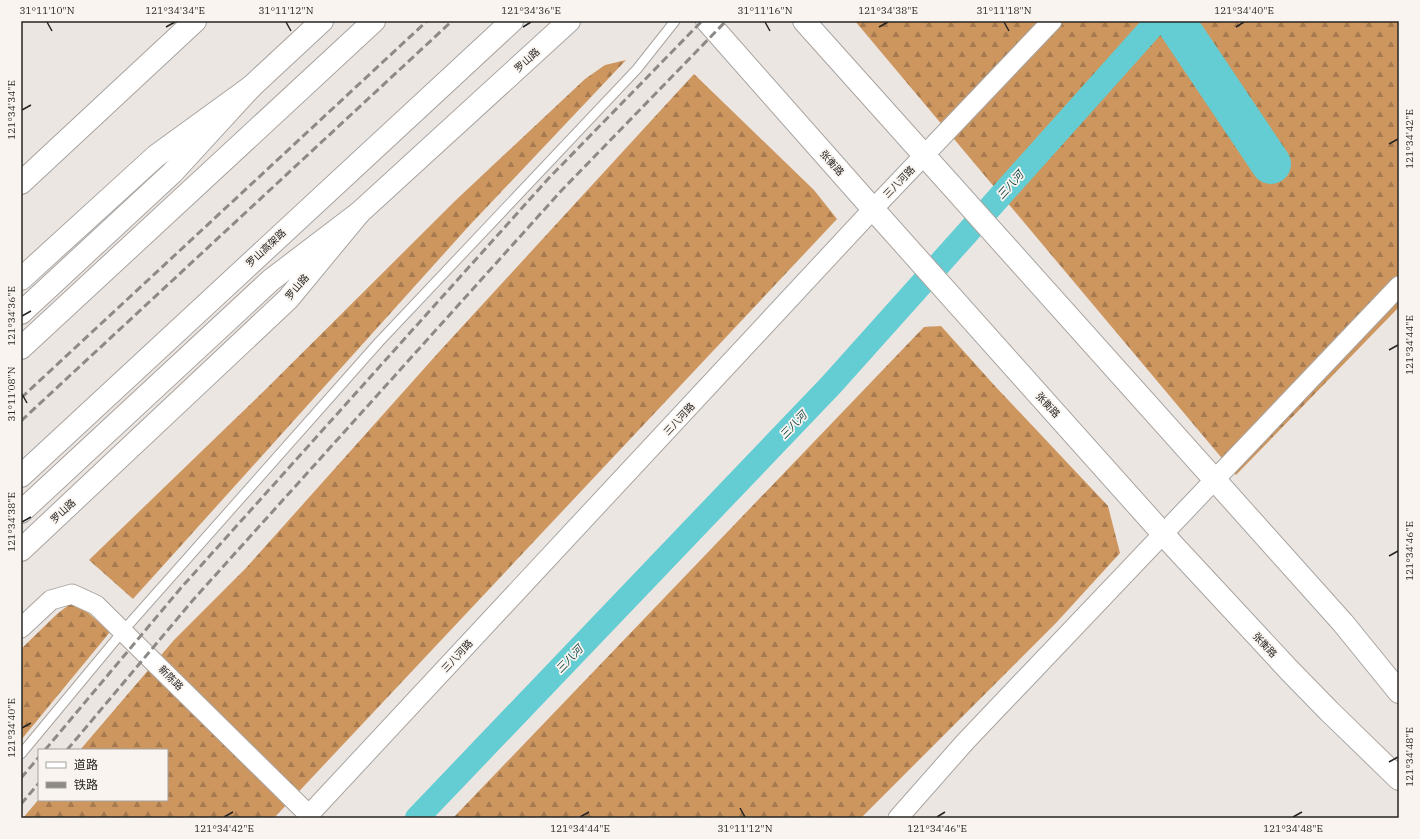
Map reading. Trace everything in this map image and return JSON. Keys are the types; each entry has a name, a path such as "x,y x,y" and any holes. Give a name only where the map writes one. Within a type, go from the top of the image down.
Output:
{"main road":[{"path":"21,182 195,21"},
{"path":"21,313 172,173 251,87 322,21"},
{"path":"21,348 374,21"},
{"name":"罗山高架路","path":"21,476 512,21"},
{"name":"罗山路","path":"21,550 288,299 359,213 569,21"},
{"name":"张衡路","path":"707,21 1163,534 1288,670 1399,779"},
{"path":"804,21 1343,623 1399,692"},
{"path":"21,279 156,156 251,87"},
{"path":"21,512 271,280 359,213"}],"street":[{"name":"三八河路","path":"308,816 873,209 1052,21"},
{"path":"898,818 965,742 1399,286"},
{"name":"新陈路","path":"21,628 51,600 72,594 96,605 308,816"}],"lane":[{"path":"21,754 123,632 379,342 637,70 675,21"}],"green space":[{"path":"855,21 1399,21 1399,307 1236,475"},
{"path":"626,60 468,227 133,599 89,560 264,391 456,200 585,79 605,65"},
{"path":"694,74 814,190 837,219 274,818 23,818 38,800 168,801 168,749 81,749 174,640 246,568 438,353"},
{"path":"941,326 994,385 1108,506 1120,553 1056,623 861,818 453,818 924,327"},
{"path":"70,604 86,611 110,632 21,740 21,649 57,614"}],"waterway":[{"name":"三八河","path":"417,818 831,385 1157,21"},
{"path":"1175,21 1271,164"}],"railway":[{"path":"21,398 427,21"},
{"path":"21,421 452,21"},
{"path":"46,749 180,589 548,179 702,21"},
{"path":"68,749 193,600 561,191 726,21"},
{"path":"21,778 38,758"},
{"path":"21,804 38,784"}]}
